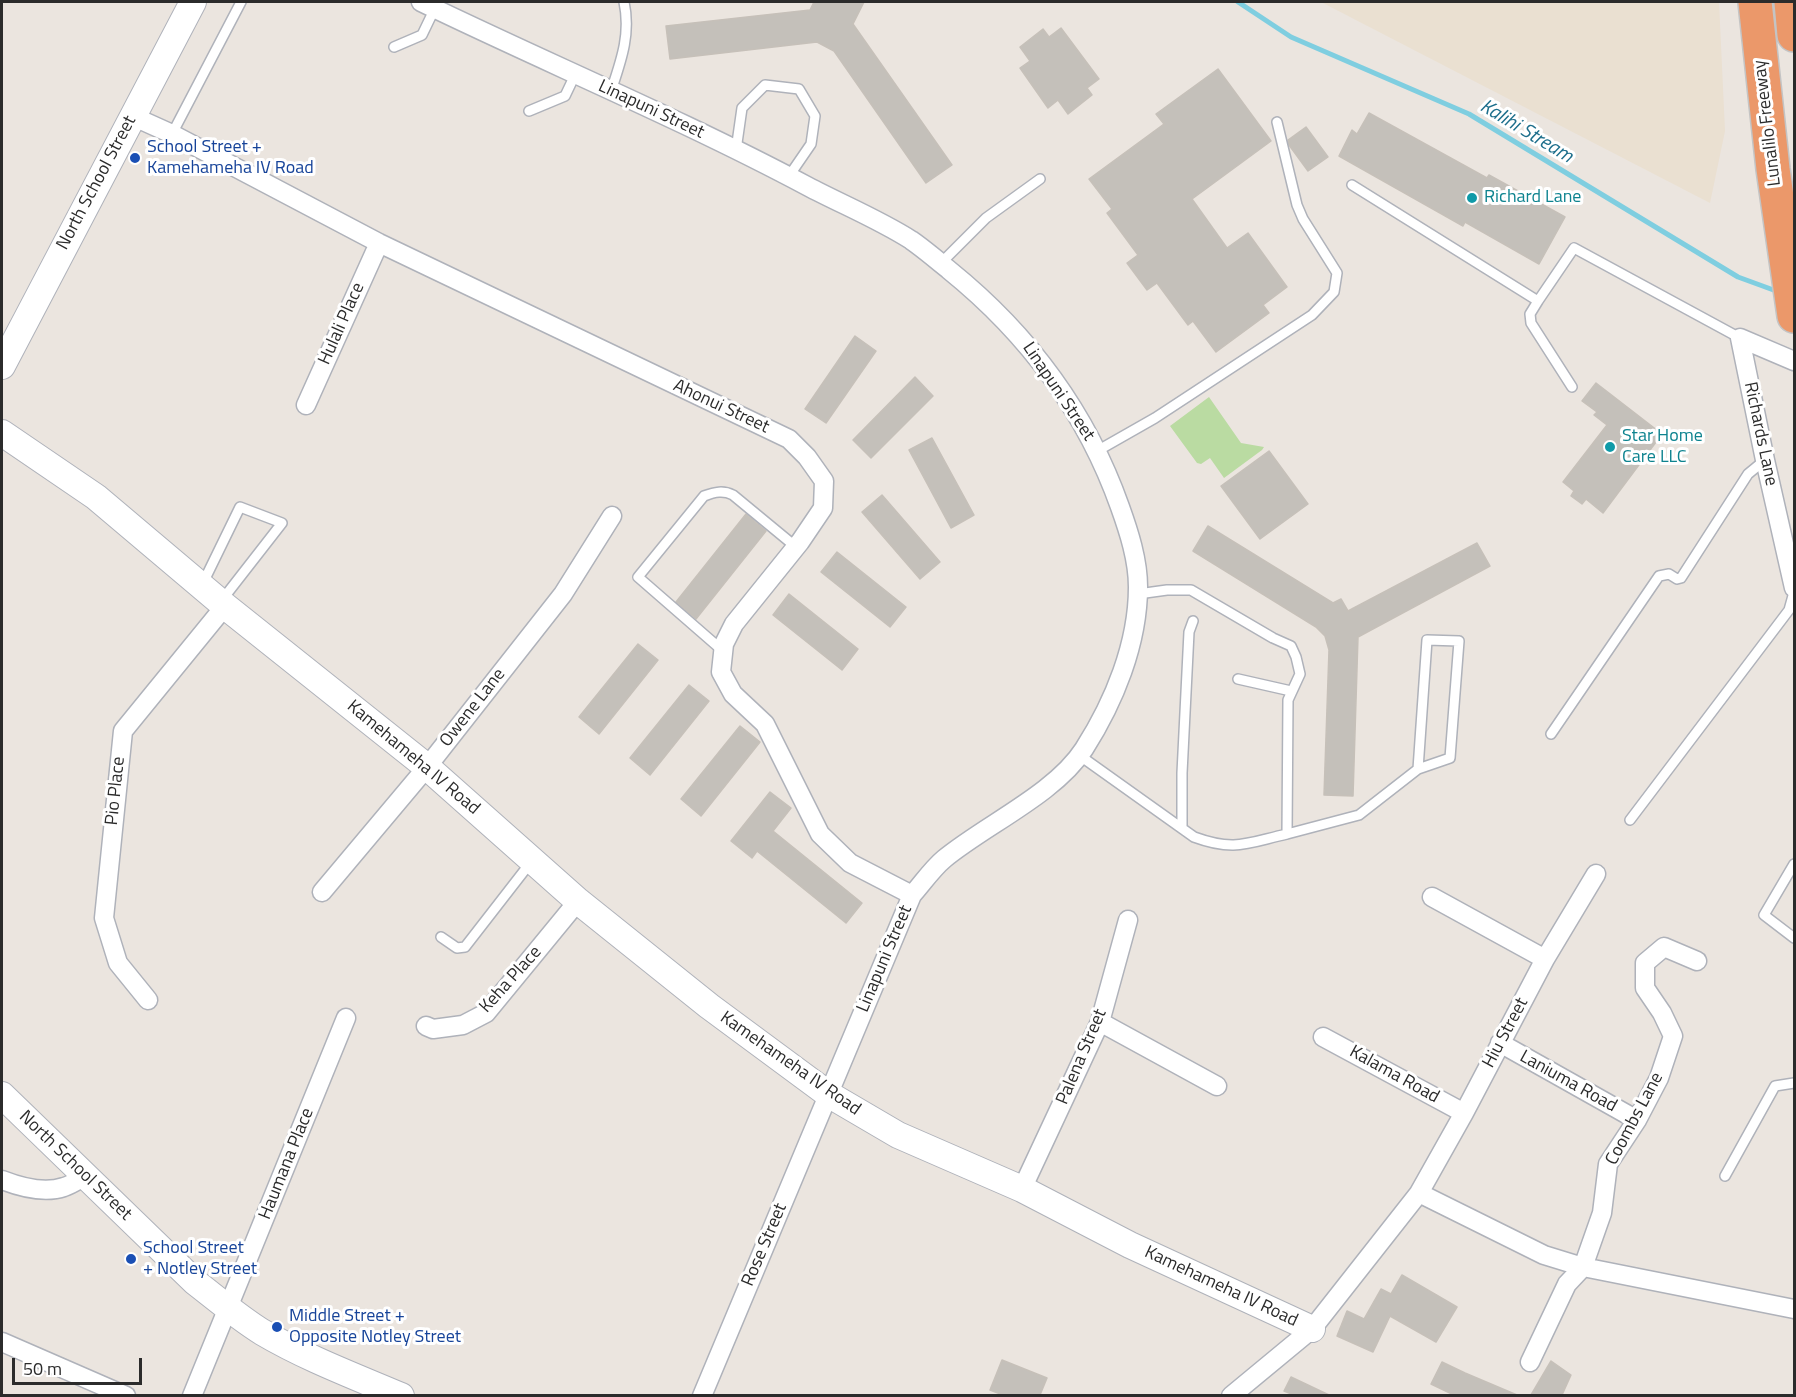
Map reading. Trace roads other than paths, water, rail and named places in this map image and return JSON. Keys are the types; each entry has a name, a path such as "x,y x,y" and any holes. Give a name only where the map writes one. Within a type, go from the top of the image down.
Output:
{"highway":[{"name":"Lunalilo Freeway","path":"1755,2 1773,169 1794,316"},
{"path":"1791,2 1794,35"}],"street":[{"name":"North School Street","path":"2,366 193,2"},
{"name":"Linapuni Street","path":"428,5 736,150 911,240 979,295 1025,341 1071,404 1097,451 1115,492 1131,536 1138,583 1130,647 1116,689 1079,755 1058,777 1028,801 942,861 912,895 828,1094"},
{"name":"Ahonui Street","path":"132,116 172,134 379,243 789,439 807,456 824,481 823,508 796,547 734,624 724,644 721,672 733,694 765,724 820,834 850,863 912,895"},
{"name":"Hulali Place","path":"306,405 379,243"},
{"path":"1740,338 1794,361"},
{"name":"Richards Lane","path":"1740,338 1794,590"},
{"name":"Kamehameha IV Road","path":"2,433 96,497 216,598 427,767 578,901 709,1006 828,1094 898,1135 1022,1190 1130,1245 1312,1329 1419,1193"},
{"name":"Owene Lane","path":"322,892 427,767 563,594 612,516"},
{"name":"Pio Place","path":"148,1000 118,963 104,918 123,731 216,598"},
{"name":"Hiu Street","path":"1419,1193 1545,959 1596,874"},
{"path":"1432,897 1545,959"},
{"name":"Keha Place","path":"426,1026 433,1029 463,1025 486,1013 578,901"},
{"name":"Palena Street","path":"1022,1190 1100,1022 1128,920"},
{"name":"Coombs Lane","path":"1530,1362 1567,1284 1583,1267 1602,1213 1608,1164 1659,1078 1673,1036 1662,1013 1645,988 1645,963 1664,947 1697,961"},
{"name":"Haumana Place","path":"192,1395 346,1018"},
{"path":"1100,1022 1217,1086"},
{"name":"Kalama Road","path":"1323,1037 1464,1113"},
{"name":"Laniuma Road","path":"1500,1043 1636,1120"},
{"name":"Rose Street","path":"702,1395 828,1094"},
{"name":"North School Street","path":"2,1095 195,1282 229,1309 261,1331 316,1361 401,1395"},
{"path":"2,1180 19,1186 50,1189 64,1187 85,1176"},
{"path":"1419,1193 1544,1254 1583,1267 1794,1309"},
{"path":"1231,1395 1312,1329"},
{"path":"2,1342 126,1395"}],"lane":[{"path":"172,134 241,2"},
{"path":"610,91 625,48 626,11 624,2"},
{"path":"394,46 422,35 428,5"},
{"path":"529,111 565,96 575,75"},
{"path":"736,150 742,108 765,85 799,89 815,116 810,144 789,176"},
{"path":"1097,451 1164,412 1312,315 1334,292 1337,273 1303,219 1297,205 1277,122"},
{"path":"941,263 986,218 1040,179"},
{"path":"1352,185 1538,301"},
{"path":"1572,387 1531,323 1530,314 1574,248 1740,338"},
{"path":"1551,734 1659,576 1669,574 1677,579 1681,578 1748,474 1765,460"},
{"path":"723,651 638,577 704,496 715,492 726,492 733,495 796,547"},
{"path":"240,507 282,523 216,598 240,507"},
{"path":"1138,594 1167,590 1191,590 1273,638 1291,646 1299,674 1288,700 1287,834"},
{"path":"1630,820 1789,610 1794,590"},
{"path":"1182,828 1182,773 1189,632 1193,621"},
{"path":"1079,755 1194,837 1216,845 1228,846 1263,841 1359,815 1418,769 1450,758 1459,641 1427,640 1418,769"},
{"path":"1238,679 1291,691"},
{"path":"441,937 457,948 465,947 533,861"},
{"path":"1794,864 1764,915 1794,938"},
{"path":"1725,1176 1775,1086 1794,1083"}],"waterway":[{"name":"Kalihi Stream","path":"1238,2 1291,37 1469,114 1738,277 1779,292"}],"place":[{"name":"School Street + Kamehameha IV Road","path":"135,158"},
{"name":"Richard Lane","path":"1472,198"},
{"name":"Star Home Care LLC","path":"1610,447"},
{"name":"School Street + Notley Street","path":"131,1259"},
{"name":"Middle Street + Opposite Notley Street","path":"277,1327"}]}
